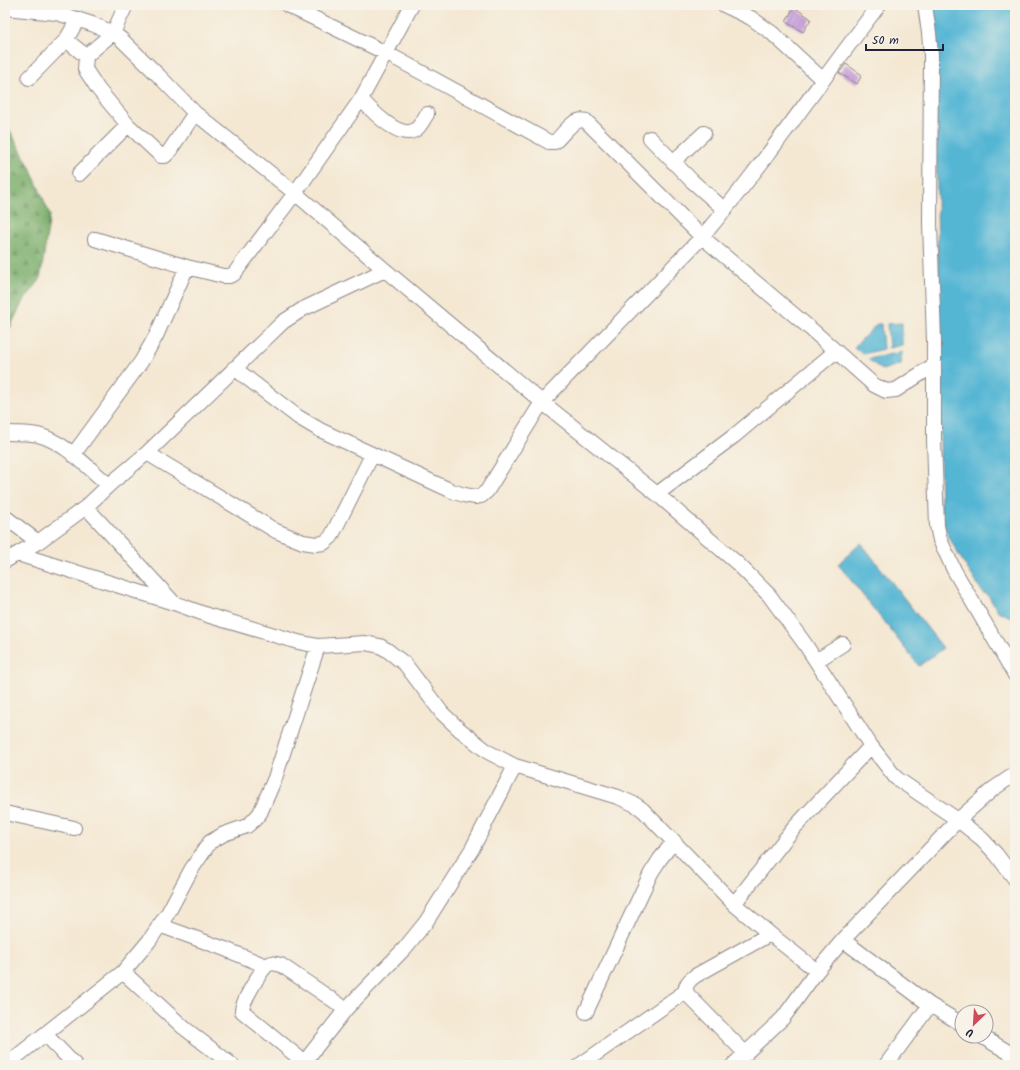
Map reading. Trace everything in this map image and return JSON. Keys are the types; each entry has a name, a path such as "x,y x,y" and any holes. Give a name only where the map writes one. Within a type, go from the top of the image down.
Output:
{"street":[{"path":"126,5 112,33 86,56 85,66 89,78 128,125 163,157 168,153 195,113"},
{"path":"287,5 386,52 549,142 555,142 576,121 585,120 702,237 793,313 878,388 886,391 899,388 934,365"},
{"path":"96,239 187,267 223,276 234,274 295,193 361,99 412,5"},
{"path":"724,5 751,18 772,33 823,80"},
{"path":"234,368 298,417 320,430 452,491 470,496 480,496 487,492 494,482 542,402 702,237 725,210 879,5"},
{"path":"925,5 931,55 930,224 934,365 934,479 938,534 954,570 1015,675"},
{"path":"5,8 59,9 78,19 112,33 121,39 195,113 295,193 542,402 657,494 738,564 769,595 816,661 871,746 896,778 958,820 982,839 996,854 1015,879"},
{"path":"29,78 66,40 78,19"},
{"path":"66,40 86,56"},
{"path":"361,99 380,118 406,132 417,129 427,114"},
{"path":"79,174 128,125"},
{"path":"673,162 704,133"},
{"path":"650,138 692,181 725,210"},
{"path":"73,455 141,362 156,336 187,267"},
{"path":"5,560 38,542 86,507 109,485 147,453 272,331 292,316 385,270"},
{"path":"657,494 734,436 836,351"},
{"path":"7,433 36,435 48,438 59,444 109,485"},
{"path":"147,453 276,531 303,542 316,544 324,543 331,537 372,455"},
{"path":"86,507 174,602"},
{"path":"5,516 38,542"},
{"path":"18,554 174,602 210,616 298,642 318,646 365,643 373,644 387,650 405,664 442,713 459,729 488,752 515,766 628,801 643,810 734,904 817,971"},
{"path":"816,661 843,644"},
{"path":"6,1064 123,972 168,913 194,864 210,842 224,834 247,826 254,820 263,807 275,778 318,646"},
{"path":"734,904 794,828 871,746"},
{"path":"346,1009 281,965 272,963 266,966 241,1009 248,1018 303,1064 346,1009 405,948 426,922 472,849 515,766"},
{"path":"733,1065 783,1018 817,971 843,940 958,820 994,789 1015,774"},
{"path":"5,813 74,828"},
{"path":"586,1012 651,873 674,841"},
{"path":"159,925 225,949 266,966"},
{"path":"746,1054 688,996 686,991 687,984 693,977 770,934"},
{"path":"843,940 930,1005 954,1019"},
{"path":"123,972 183,1027 232,1065"},
{"path":"580,1065 686,991"},
{"path":"886,1065 930,1005"},
{"path":"45,1034 75,1065"},
{"path":"994,1044 1015,1056"}],"green space":[{"path":"5,122 30,167 50,215 40,280 22,303 5,338"}],"water":[{"path":"933,5 1015,5 1015,619 998,611 987,594 983,593 953,544 941,513 935,25"},
{"path":"902,323 902,345 889,348 887,324"},
{"path":"877,324 881,324 883,349 863,354 854,347"},
{"path":"902,352 901,364 882,370 868,359"},
{"path":"861,543 943,648 919,666 838,564"}],"building":[{"path":"794,7 811,19 803,32 786,22"},
{"path":"846,64 862,75 857,84 839,73"}]}
